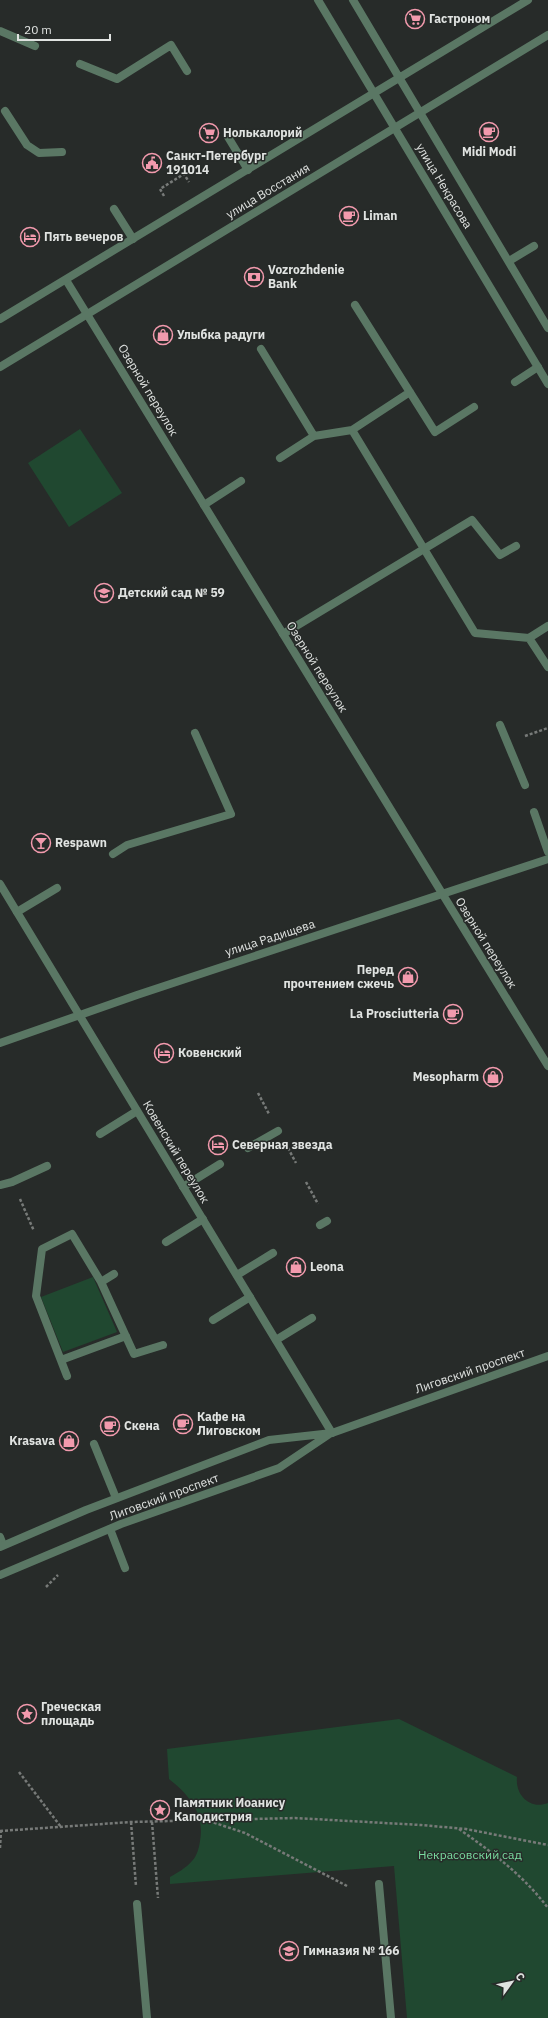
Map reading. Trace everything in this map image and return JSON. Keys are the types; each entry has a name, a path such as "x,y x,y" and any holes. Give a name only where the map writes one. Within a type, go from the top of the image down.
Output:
{"street":[{"name":"улица Некрасова","path":"318,0 548,384"},
{"name":"улица Некрасова","path":"353,0 421,112 548,328"},
{"path":"0,319 528,0"},
{"path":"0,31 35,46"},
{"name":"улица Восстания","path":"0,366 548,35"},
{"path":"80,64 117,79 171,45 187,71"},
{"path":"5,111 27,145 39,153 62,152"},
{"path":"228,137 248,170"},
{"path":"114,209 133,239"},
{"path":"509,261 534,246"},
{"name":"Озерной переулок","path":"66,280 548,1066"},
{"path":"355,305 435,432 474,407"},
{"path":"261,349 314,436"},
{"path":"515,382 538,367"},
{"path":"280,458 314,436 352,430 410,392"},
{"path":"352,430 475,633 529,638 548,626"},
{"path":"204,505 242,481"},
{"path":"283,634 472,520 500,555 516,546"},
{"path":"529,638 548,667"},
{"path":"500,725 525,785"},
{"path":"113,854 127,845 231,814 195,734"},
{"path":"534,812 548,852"},
{"name":"улица Радищева","path":"0,1043 548,858"},
{"name":"Ковенский переулок","path":"0,884 332,1433"},
{"path":"17,912 57,888"},
{"path":"100,1134 137,1111"},
{"path":"248,1148 278,1131"},
{"path":"183,1187 220,1164"},
{"path":"0,1185 12,1182 48,1166"},
{"path":"166,1242 203,1219"},
{"path":"67,1376 36,1296 42,1248 72,1234 101,1282 134,1354 163,1345"},
{"path":"236,1275 273,1253"},
{"path":"101,1282 114,1274"},
{"path":"213,1320 250,1297"},
{"path":"276,1340 312,1318"},
{"path":"61,1360 126,1336"},
{"name":"Лиговский проспект","path":"2,1546 116,1498 269,1440 332,1433 548,1356"},
{"name":"Лиговский проспект","path":"0,1575 110,1529 279,1468 332,1433"},
{"path":"94,1444 116,1498"},
{"path":"110,1529 125,1568"},
{"path":"0,1537 2,1546"},
{"path":"379,1884 390,2018"},
{"path":"137,1904 146,2018"}],"path":[{"path":"165,197 160,189 184,174 189,182"},
{"path":"12,1182 42,1248"},
{"path":"46,1587 58,1575"},
{"path":"19,1772 61,1827"},
{"path":"0,1848 0,1831 131,1822 295,1818 421,1824 459,1829 548,1845"},
{"path":"207,1820 245,1833 347,1886"},
{"path":"131,1822 137,1904 158,1902 152,1822"},
{"path":"459,1829 511,1868 532,1887 548,1908"}],"green space":[{"path":"80,429 122,493 69,527 28,463"},
{"path":"93,1277 117,1332 63,1352 41,1297"},
{"name":"Некрасовский сад","path":"399,1719 517,1777 518,1790 530,1803 541,1805 548,1803 548,2018 407,2018 394,1866 170,1884 170,1877 187,1866 198,1852 201,1831 198,1813 194,1806 189,1798 169,1779 167,1749"}],"place":[{"name":"Гастроном","path":"415,19"},
{"name":"Midi Modi","path":"489,132"},
{"name":"Нолькалорий","path":"209,133"},
{"name":"Санкт-Петербург 191014","path":"152,163"},
{"name":"Liman","path":"349,216"},
{"name":"Пять вечеров","path":"30,237"},
{"name":"Vozrozhdenie Bank","path":"254,277"},
{"name":"Улыбка радуги","path":"163,335"},
{"name":"Детский сад № 59","path":"104,593"},
{"name":"Respawn","path":"41,843"},
{"name":"Перед прочтением сжечь","path":"408,977"},
{"name":"La Prosciutteria","path":"453,1014"},
{"name":"Ковенский","path":"164,1053"},
{"name":"Mesopharm","path":"493,1077"},
{"name":"Северная звезда","path":"218,1145"},
{"name":"Leona","path":"296,1267"},
{"name":"Кафе на Лиговском","path":"183,1424"},
{"name":"Скена","path":"110,1426"},
{"name":"Krasava","path":"69,1441"},
{"name":"Греческая площадь","path":"27,1714"},
{"name":"Памятник Иоанису Каподистрия","path":"160,1810"},
{"name":"Гимназия № 166","path":"289,1951"}]}
